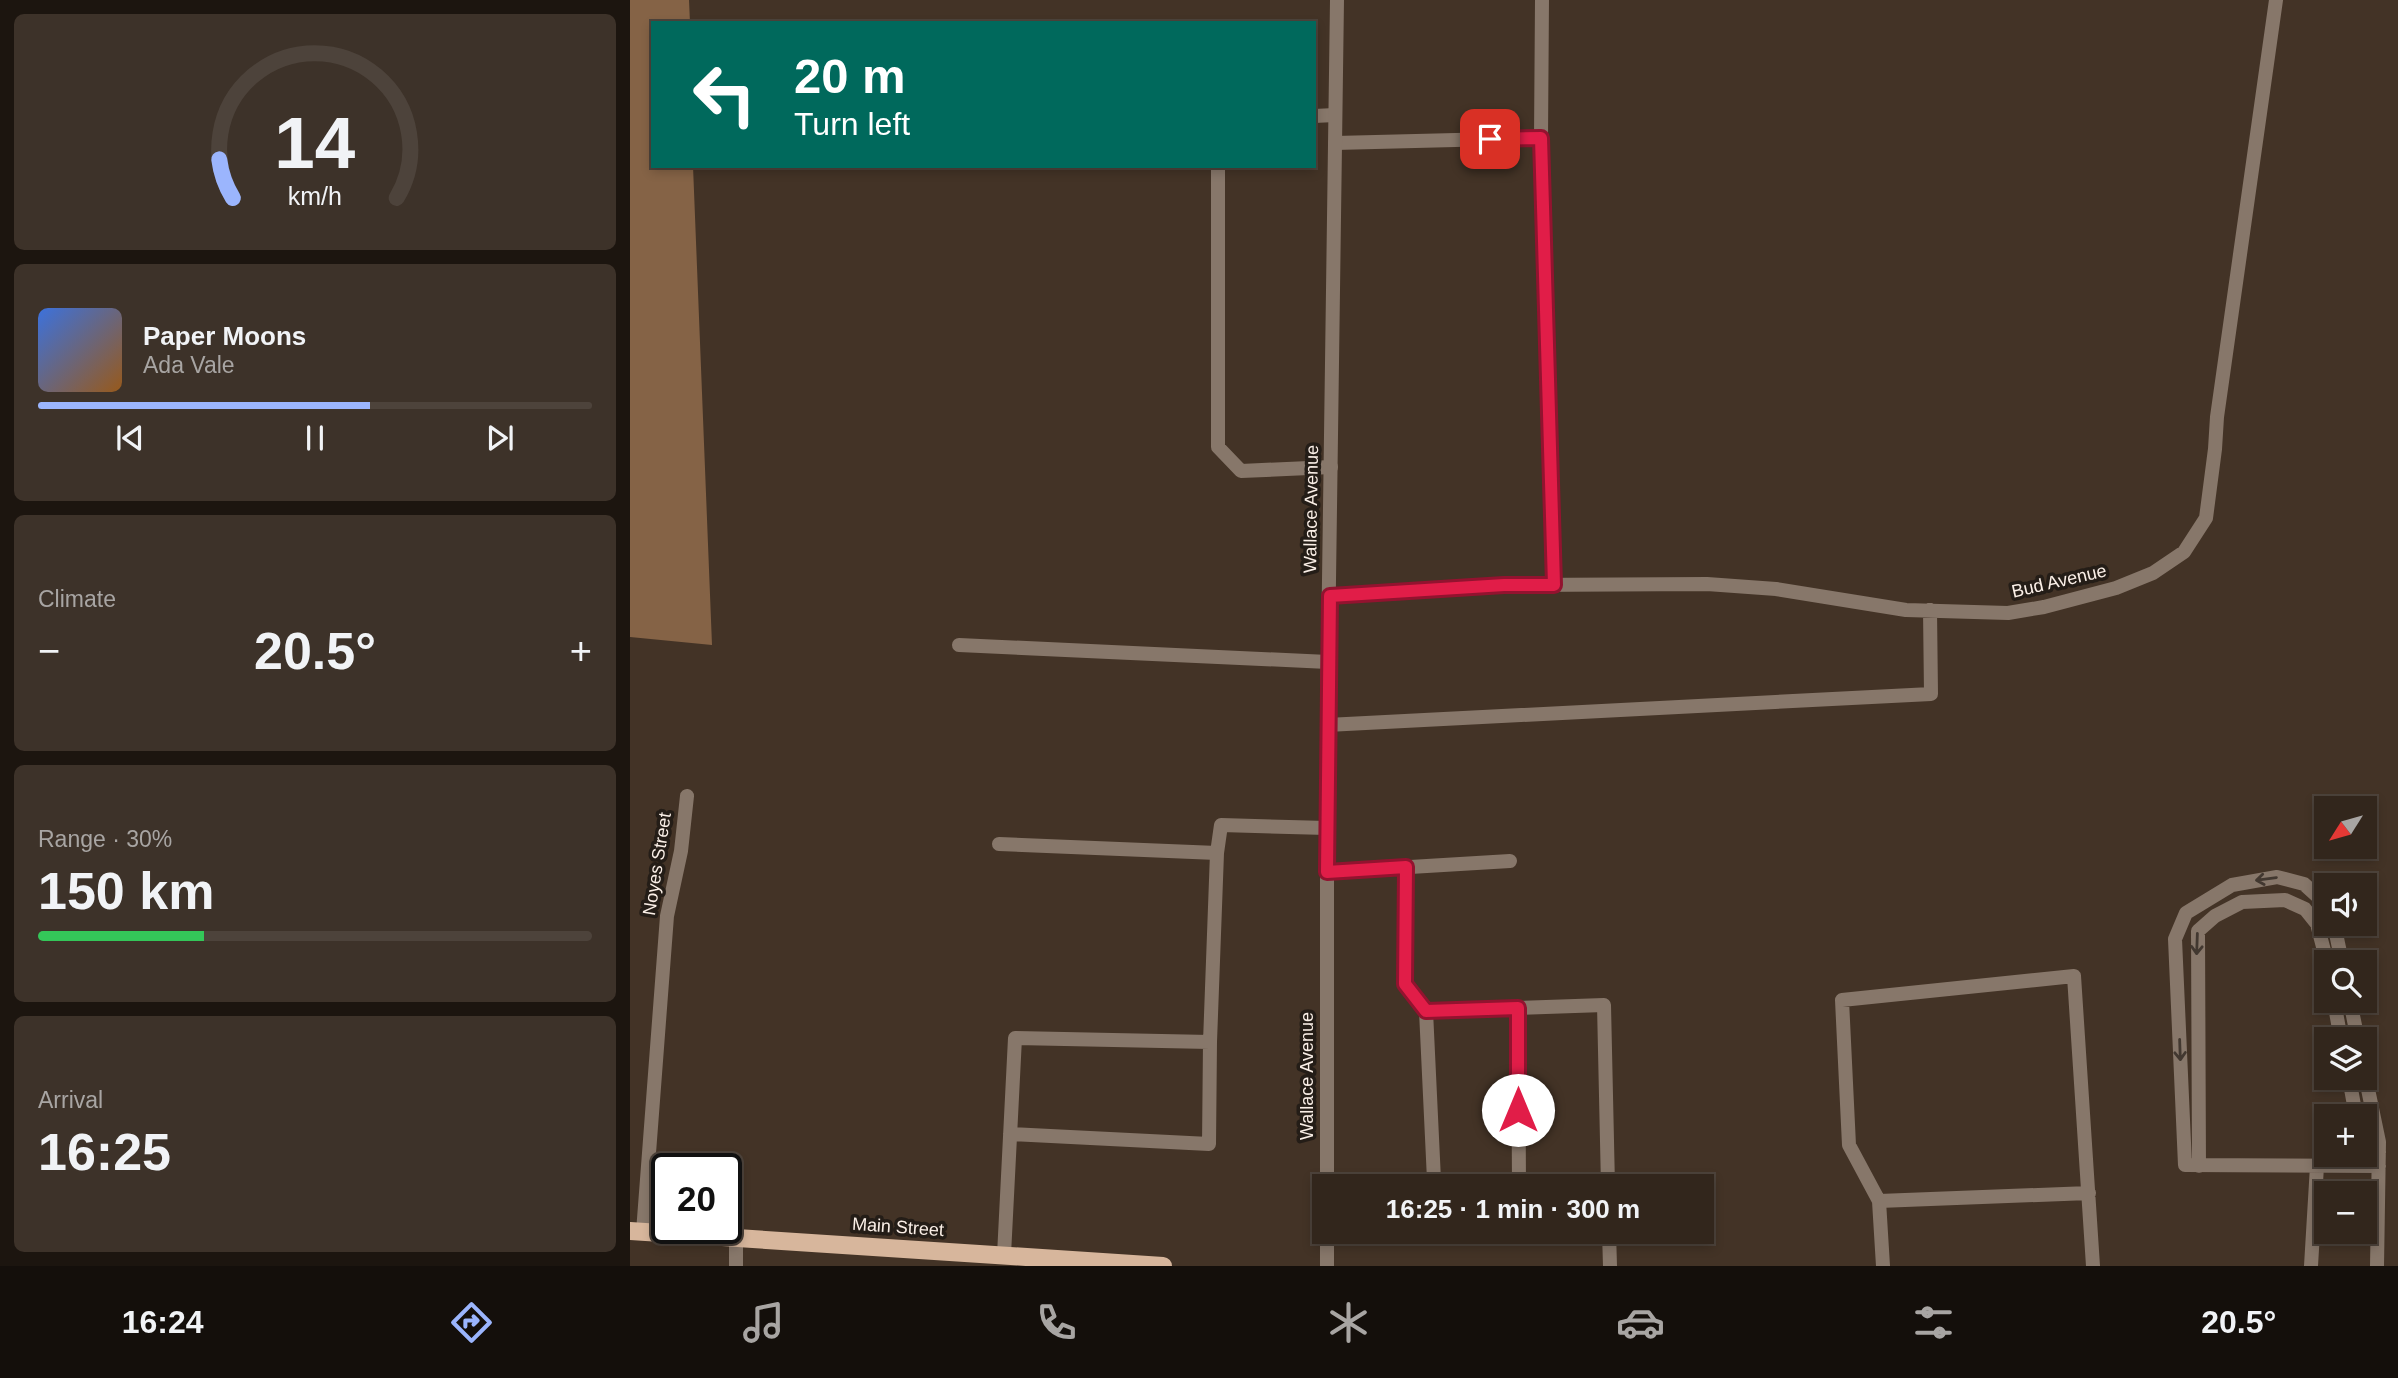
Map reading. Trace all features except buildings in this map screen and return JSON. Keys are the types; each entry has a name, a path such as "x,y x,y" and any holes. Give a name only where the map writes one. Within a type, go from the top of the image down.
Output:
{"main road":[{"name":"Main Street","path":"742,1238 1163,1266"}],"street":[{"name":"Wallace Avenue","path":"1327,1174 1326,828 1336,0"},
{"path":"1542,0 1541,138 1554,585"},
{"name":"Bud Avenue","path":"1330,596 1504,585 1707,584 1776,589 1906,610 2008,613 2044,607 2116,588 2153,573 2184,552 2206,518 2217,417 2276,0"},
{"path":"1316,116 1335,115"},
{"path":"1335,144 1541,138"},
{"path":"1217,168 1219,447 1241,471 1331,467"},
{"path":"1327,725 1931,694 1930,610"},
{"path":"959,645 1328,662"},
{"name":"Noyes Street","path":"637,1231 667,916 681,851 687,796"},
{"path":"1010,1134 1209,1144 1217,853 1221,825 1326,828"},
{"path":"999,844 1217,853"},
{"path":"1327,872 1510,861"},
{"path":"1406,867 1405,984 1426,1011 1434,1174"},
{"path":"2314,893 2304,884 2277,877 2232,885 2186,913 2175,939 2185,1166 2314,1166"},
{"path":"2199,1166 2198,931 2215,916 2242,902 2285,900 2305,909 2317,924 2324,950"},
{"path":"1883,1266 1879,1201 1849,1145 1842,1000 2074,976 2094,1266"},
{"path":"1426,1011 1604,1005 1608,1174"},
{"path":"1518,1008 1518,1174"},
{"path":"1004,1255 1015,1038 1210,1042"},
{"path":"2367,1090 2379,1159 2377,1266"},
{"path":"2311,1266 2316,1167"},
{"path":"1879,1201 2089,1193"},
{"path":"736,1244 736,1266"},
{"path":"1326,1244 1326,1266"},
{"path":"1609,1244 1610,1266"}],"shaded area":[{"path":"630,0 689,0 690,21 651,21 651,168 693,168 712,645 630,637"}],"route":[{"path":"1490,139 1541,138 1554,585 1504,585 1330,596 1327,872 1406,867 1405,984 1426,1011 1518,1008 1518,1110"}]}
